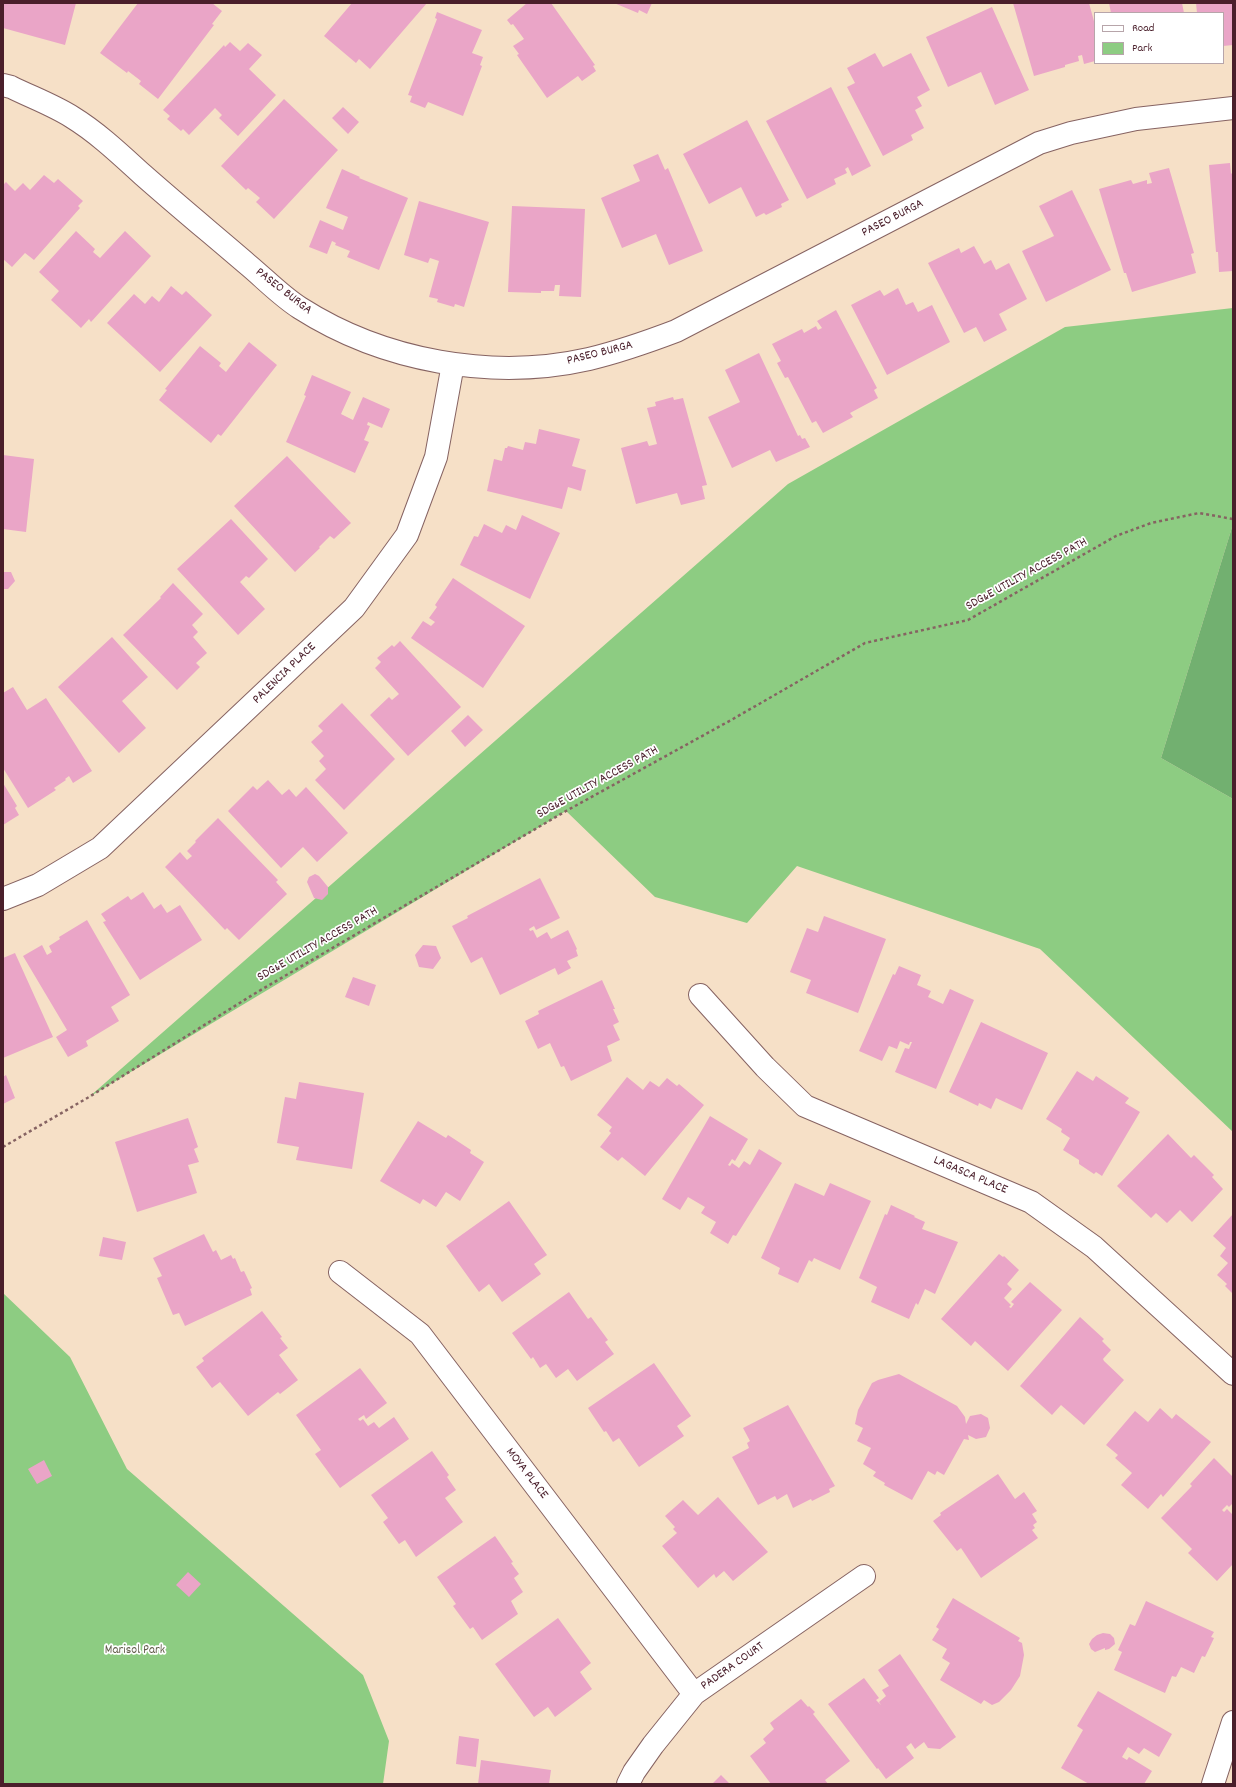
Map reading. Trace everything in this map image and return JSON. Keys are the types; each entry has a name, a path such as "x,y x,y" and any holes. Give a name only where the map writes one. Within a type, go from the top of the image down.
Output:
{"street":[{"name":"PASEO BURGA","path":"3,85 11,87 72,117 88,128 110,145 163,193 298,307 335,327 373,344 412,356 453,364 493,367 554,365 587,360 620,351 676,332 1039,143 1071,133 1136,119 1233,108"},
{"name":"PALENCIA PLACE","path":"3,899 38,885 100,848 354,608 408,535 436,457 453,364"},
{"name":"LAGASCA PLACE","path":"700,995 765,1067 805,1106 1030,1202 1094,1247 1233,1374"},
{"name":"MOYA PLACE","path":"340,1272 420,1334 694,1694"},
{"name":"PADERA COURT","path":"628,1784 634,1772 653,1745 694,1694 864,1576"},
{"path":"1213,1784 1233,1722"}],"path":[{"name":"SDG&E UTILITY ACCESS PATH","path":"3,1147 89,1097 254,994 566,811 726,723 865,643 968,620 1116,536 1151,523 1199,513 1233,519"}],"green space":[{"path":"1233,308 1233,524 1161,758 1233,799 1233,1132 1040,949 797,866 747,923 655,897 566,811 89,1097 788,484 1065,327"},
{"path":"1233,524 1233,799 1161,758"},
{"name":"Marisol Park","path":"3,1293 70,1357 127,1469 363,1675 389,1741 383,1784 3,1784"}],"building":[{"path":"3,3 76,3 65,45 3,28"},
{"path":"138,3 212,3 222,11 212,24 214,25 158,99 139,84 141,81 128,71 127,73 100,53"},
{"path":"352,3 427,3 370,69 359,59 356,63 324,36"},
{"path":"527,3 551,3 595,65 593,66 596,71 582,81 578,76 547,98 517,55 519,54 513,46 524,39 513,24 511,25 507,20"},
{"path":"614,3 652,3 647,14 639,10 638,13"},
{"path":"1013,3 1089,3 1094,21 1094,61 1084,64 1082,55 1078,56 1079,61 1065,65 1065,67 1034,76"},
{"path":"1109,3 1182,3 1184,12 1111,12"},
{"path":"1196,3 1233,3 1233,45 1224,46 1224,12 1197,12"},
{"path":"992,7 1029,90 995,105 981,72 948,87 926,37"},
{"path":"437,12 482,30 472,53 483,57 480,65 482,66 463,116 428,102 425,108 410,102 412,96 408,95 437,19 435,18"},
{"path":"230,42 240,51 248,43 262,55 249,69 276,95 238,136 219,118 222,115 215,108 189,135 183,129 181,131 167,119 170,116 163,110 224,45 225,47"},
{"path":"875,53 883,67 911,53 930,90 917,97 922,106 915,110 924,128 911,135 913,140 883,156 847,87 855,83 847,68"},
{"path":"831,87 871,166 852,176 848,167 845,169 847,173 834,179 836,184 807,199 766,121"},
{"path":"284,99 338,150 274,219 256,202 260,198 248,188 246,190 221,166"},
{"path":"343,107 359,122 348,134 332,118"},
{"path":"747,120 789,200 781,204 782,207 766,215 764,213 756,217 741,187 709,204 683,154"},
{"path":"658,154 665,170 668,168 703,251 669,265 656,234 622,248 601,198 640,181 633,165"},
{"path":"1230,163 1231,174 1233,172 1233,271 1219,272 1209,165"},
{"path":"1169,168 1194,253 1191,254 1196,273 1132,292 1126,273 1124,273 1099,189 1131,180 1133,184 1147,180 1147,184 1152,183 1149,173"},
{"path":"342,169 360,177 359,178 408,198 379,270 347,257 350,251 335,245 336,243 332,241 327,254 309,247 320,220 343,230 348,217 326,208"},
{"path":"44,175 54,183 58,179 83,201 78,206 80,208 34,260 25,253 12,267 3,259 3,185 6,182 15,191 23,183 30,190"},
{"path":"1072,190 1111,270 1046,302 1022,251 1054,236 1039,206"},
{"path":"419,201 489,222 464,307 455,304 454,307 437,302 438,299 429,297 439,261 430,258 428,263 404,255"},
{"path":"512,206 585,209 581,297 559,296 560,285 555,285 554,291 541,291 541,293 508,292"},
{"path":"76,231 95,249 93,252 100,258 125,231 151,256 91,322 89,319 81,328 51,300 59,291 39,272"},
{"path":"974,246 984,264 991,260 996,270 1009,263 1027,299 999,314 1007,330 984,342 976,327 964,333 928,263 959,248 961,253"},
{"path":"171,286 182,295 186,291 212,315 160,372 107,323 134,294 145,304 152,296 159,302"},
{"path":"898,288 906,305 913,302 918,312 932,305 950,342 887,375 851,305 880,290 884,296"},
{"path":"836,310 877,388 874,390 878,398 850,413 853,417 823,433 816,421 812,423 788,377 785,378 777,363 781,361 772,344 802,329 804,333 816,326 818,330 822,328 817,321"},
{"path":"249,342 277,365 221,436 218,434 211,443 159,400 167,390 165,389 200,346 221,363 219,366 226,372"},
{"path":"759,353 798,436 800,435 802,439 805,438 810,447 776,462 770,450 732,468 708,417 740,402 725,370"},
{"path":"312,375 351,392 341,414 353,420 363,397 390,409 382,428 368,422 367,425 370,426 364,440 369,442 355,473 286,442 306,396 304,395"},
{"path":"673,397 674,400 683,398 707,485 702,486 705,499 681,505 677,493 636,504 621,448 647,441 649,446 657,444 647,408 656,406 655,402"},
{"path":"539,429 580,439 572,466 586,470 581,491 568,487 562,509 487,491 494,459 502,461 505,448 508,446 523,450 525,442 536,444"},
{"path":"3,455 34,459 26,532 3,529"},
{"path":"287,456 351,523 334,539 330,536 295,572 234,506"},
{"path":"522,515 560,533 530,599 460,565 474,536 478,537 484,524 502,533 506,525 516,530"},
{"path":"231,519 268,559 249,578 246,576 240,582 265,609 238,635 177,569"},
{"path":"3,572 11,572 15,581 8,589 3,589"},
{"path":"453,578 525,626 483,688 411,638 423,621 431,626 435,622 429,618 437,607 435,605"},
{"path":"173,583 203,614 192,625 198,632 193,637 207,653 196,663 200,667 177,690 123,635 161,598 160,597"},
{"path":"112,637 148,677 122,701 146,728 119,753 58,687"},
{"path":"400,641 461,707 408,756 370,715 389,697 392,700 399,694 375,668 381,662 377,658 392,645 394,647"},
{"path":"13,687 27,710 46,698 92,771 73,783 69,776 65,779 66,780 54,788 56,790 28,808 3,768 3,693"},
{"path":"342,703 395,759 344,810 315,780 326,769 319,761 324,756 311,742 323,731 318,726"},
{"path":"468,715 483,730 465,747 451,731"},
{"path":"268,780 282,795 289,789 296,797 306,787 348,833 317,862 303,847 281,868 228,811 253,786 257,790"},
{"path":"3,783 17,806 15,808 19,815 3,825"},
{"path":"218,818 278,880 276,882 287,894 239,940 227,928 225,930 165,867 180,852 187,860 192,856 187,851"},
{"path":"315,874 319,876 328,887 328,894 322,900 314,898 307,882 309,877"},
{"path":"540,878 560,918 536,930 534,926 529,929 530,931 533,930 537,938 547,932 551,939 568,930 577,949 578,956 567,961 571,968 558,975 555,968 500,995 482,957 471,963 452,926 468,918 467,916"},
{"path":"143,892 154,909 161,904 167,913 180,905 202,940 140,980 103,922 106,921 101,914 128,896 131,900"},
{"path":"824,916 886,939 858,1013 806,993 811,980 790,972 807,928 818,932"},
{"path":"87,920 130,995 111,1007 119,1021 86,1041 88,1046 68,1057 56,1037 67,1030 23,956 42,945 47,955 52,952 49,946 60,939 59,937"},
{"path":"423,945 436,946 441,958 433,969 419,967 415,955"},
{"path":"15,953 53,1037 3,1058 3,958"},
{"path":"899,966 921,975 917,985 931,991 928,997 943,1004 950,989 974,1000 936,1089 895,1072 905,1048 909,1049 912,1042 910,1042 909,1045 900,1041 897,1049 889,1046 882,1061 859,1051 893,974 895,975"},
{"path":"353,977 376,985 369,1006 345,997"},
{"path":"602,980 619,1022 613,1025 620,1040 607,1046 612,1061 571,1081 564,1066 561,1067 550,1043 538,1049 525,1021 539,1014 538,1011"},
{"path":"981,1022 1048,1053 1022,1110 996,1098 991,1109 979,1103 978,1106 949,1092"},
{"path":"1077,1071 1093,1081 1096,1076 1129,1098 1125,1103 1140,1112 1102,1176 1096,1172 1094,1174 1079,1164 1079,1160 1063,1150 1070,1138 1061,1132 1062,1129 1046,1119"},
{"path":"6,1075 15,1098 3,1104 3,1077"},
{"path":"627,1077 643,1090 650,1081 659,1087 667,1078 677,1086 679,1084 704,1105 645,1176 622,1157 618,1161 600,1147 611,1133 609,1131 612,1127 597,1115"},
{"path":"299,1082 364,1093 352,1169 296,1160 299,1147 277,1143 285,1097 296,1099"},
{"path":"710,1116 748,1139 735,1161 732,1159 728,1165 730,1166 732,1163 739,1168 744,1161 750,1165 759,1149 782,1163 736,1236 733,1235 728,1244 710,1233 716,1222 701,1213 705,1207 688,1197 680,1210 662,1199"},
{"path":"188,1118 198,1147 194,1149 199,1162 188,1165 197,1193 137,1212 115,1142"},
{"path":"418,1121 446,1138 448,1135 471,1150 470,1153 484,1162 460,1201 446,1192 436,1207 423,1199 420,1204 380,1181"},
{"path":"1168,1134 1191,1158 1194,1155 1214,1175 1212,1177 1223,1189 1192,1222 1180,1210 1167,1223 1156,1213 1151,1218 1117,1186"},
{"path":"795,1183 824,1196 830,1183 871,1201 840,1270 814,1258 812,1262 809,1260 798,1283 778,1274 780,1268 761,1258"},
{"path":"509,1201 547,1255 534,1264 541,1274 502,1302 489,1284 479,1292 446,1246"},
{"path":"891,1205 925,1222 922,1229 958,1242 935,1294 925,1289 918,1305 916,1303 909,1319 871,1302 877,1287 859,1278 885,1214 887,1215"},
{"path":"1233,1214 1233,1294 1225,1286 1227,1284 1217,1275 1228,1263 1220,1256 1226,1248 1213,1236"},
{"path":"204,1234 213,1252 216,1250 221,1260 231,1255 233,1259 235,1258 241,1272 244,1271 252,1288 250,1289 252,1295 185,1326 179,1313 173,1315 157,1278 162,1276 153,1258"},
{"path":"103,1237 126,1242 122,1260 99,1256"},
{"path":"999,1254 1003,1257 1004,1256 1019,1270 1007,1284 1012,1289 1004,1298 1011,1305 1009,1307 1011,1308 1014,1304 1011,1302 1030,1282 1062,1310 1008,1371 975,1341 971,1346 941,1319"},
{"path":"569,1292 588,1319 591,1317 608,1340 605,1342 614,1354 577,1381 568,1369 556,1378 546,1364 540,1368 533,1357 531,1359 512,1333"},
{"path":"262,1311 282,1337 280,1338 288,1348 279,1355 298,1380 280,1394 278,1392 248,1416 220,1382 212,1388 196,1367 204,1361 202,1358"},
{"path":"1080,1317 1104,1339 1102,1341 1111,1350 1103,1359 1124,1380 1084,1425 1061,1405 1052,1415 1020,1386"},
{"path":"654,1363 691,1416 677,1426 684,1436 639,1467 619,1438 613,1442 606,1431 604,1432 588,1408"},
{"path":"360,1368 387,1403 366,1419 364,1415 358,1419 360,1421 363,1419 368,1426 374,1422 379,1428 394,1417 409,1439 340,1488 315,1454 321,1450 296,1415"},
{"path":"899,1374 957,1406 965,1417 966,1424 970,1416 981,1414 988,1418 990,1428 986,1437 976,1439 968,1435 969,1440 964,1439 944,1475 937,1471 935,1475 928,1471 912,1500 884,1485 885,1483 873,1476 876,1472 863,1464 871,1448 857,1441 863,1428 855,1424 858,1410 872,1383"},
{"path":"788,1405 835,1486 829,1489 830,1492 793,1508 787,1494 777,1500 775,1496 758,1505 732,1457 749,1448 747,1443 750,1441 743,1428"},
{"path":"1160,1408 1172,1419 1176,1414 1211,1442 1163,1497 1161,1494 1148,1509 1121,1485 1132,1473 1115,1458 1118,1455 1106,1445 1135,1411 1148,1422"},
{"path":"432,1451 449,1475 447,1477 456,1490 445,1498 463,1522 416,1557 405,1540 399,1544 383,1522 388,1518 371,1495"},
{"path":"1214,1458 1233,1477 1233,1503 1229,1507 1227,1505 1222,1510 1224,1512 1227,1509 1233,1515 1233,1564 1217,1581 1188,1553 1192,1549 1161,1518 1192,1486 1190,1484"},
{"path":"44,1460 52,1476 37,1484 28,1469"},
{"path":"998,1474 1015,1499 1024,1492 1037,1511 1032,1514 1037,1522 1033,1525 1035,1528 1032,1530 1038,1538 981,1578 961,1548 957,1551 933,1521 941,1515 940,1513"},
{"path":"718,1497 768,1552 733,1581 724,1571 716,1578 714,1574 698,1588 662,1546 677,1533 673,1529 675,1527 665,1516 683,1500 698,1515"},
{"path":"495,1536 513,1562 511,1563 519,1574 514,1578 523,1592 511,1601 518,1614 482,1640 473,1627 470,1629 453,1606 456,1604 437,1577"},
{"path":"188,1572 201,1584 189,1597 176,1585"},
{"path":"953,1598 1020,1638 1018,1641 1022,1643 1024,1655 1020,1676 1011,1690 999,1702 992,1705 984,1700 981,1704 940,1680 950,1663 942,1658 947,1649 932,1640 939,1629 936,1627"},
{"path":"1146,1601 1214,1632 1211,1637 1214,1638 1205,1657 1202,1656 1194,1673 1181,1667 1176,1677 1172,1676 1165,1693 1114,1670 1122,1652 1118,1650 1130,1624 1135,1626"},
{"path":"558,1618 591,1663 580,1672 592,1689 555,1717 548,1707 534,1717 495,1664"},
{"path":"1103,1633 1110,1634 1114,1638 1115,1644 1109,1649 1105,1650 1105,1648 1095,1652 1091,1649 1089,1644 1097,1635"},
{"path":"900,1654 956,1737 940,1749 928,1748 924,1742 915,1749 911,1743 906,1747 914,1758 886,1779 828,1704 864,1678 879,1698 876,1700 881,1705 879,1702 886,1696 882,1690 889,1686 878,1670"},
{"path":"1098,1691 1172,1734 1159,1757 1144,1748 1139,1754 1128,1747 1122,1757 1127,1760 1129,1757 1152,1771 1144,1784 1089,1784 1061,1768 1083,1730 1077,1726"},
{"path":"801,1699 815,1712 813,1714 850,1761 825,1780 828,1784 771,1784 750,1756 766,1743 763,1739 774,1729 770,1723"},
{"path":"459,1736 479,1739 476,1767 456,1764"},
{"path":"481,1760 551,1770 549,1784 478,1784"},
{"path":"721,1775 730,1784 712,1784"}]}
